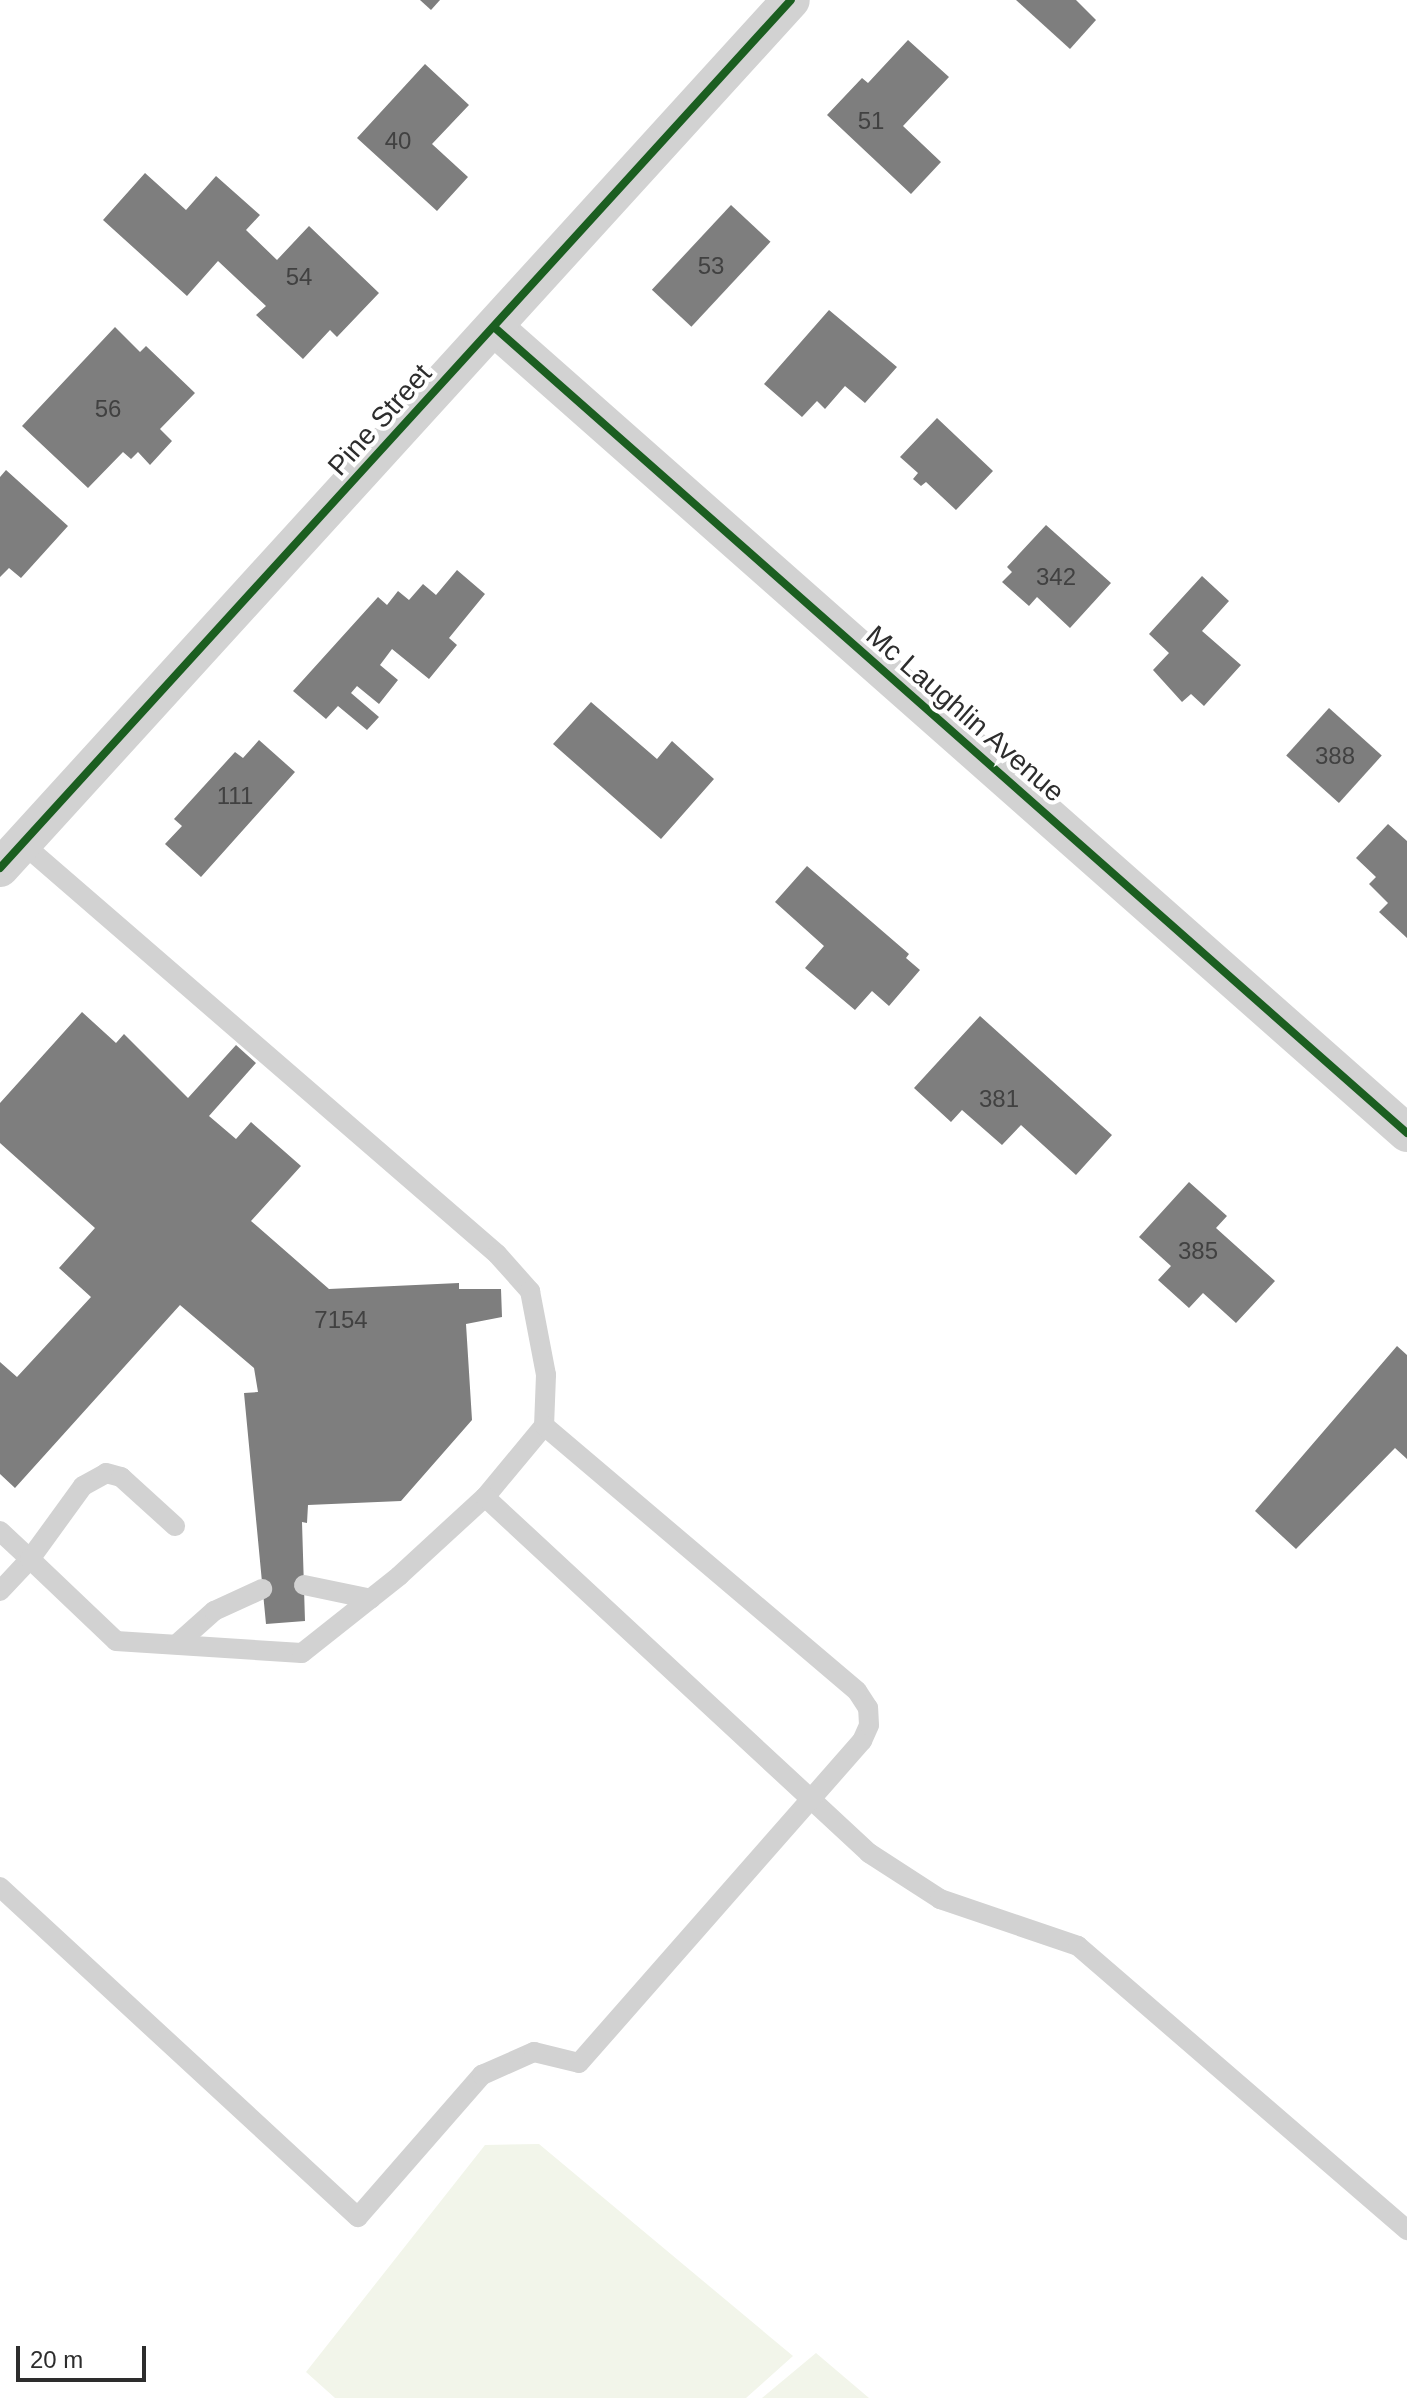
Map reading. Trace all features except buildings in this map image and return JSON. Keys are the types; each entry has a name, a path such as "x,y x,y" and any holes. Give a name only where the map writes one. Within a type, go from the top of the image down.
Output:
{"street":[{"name":"Pine Street","path":"11,856 494,327 775,6"},
{"name":"Mc Laughlin Avenue","path":"494,327 1407,1133"}],"lane":[{"path":"0,1531 116,1641 302,1653 371,1599 485,1497 544,1426 540,1327 530,1291 497,1254 11,856"},
{"path":"0,1887 358,2217 482,2075 534,2052 579,2063 862,1741 869,1725 868,1708 857,1691 544,1426"},
{"path":"0,1591 30,1559 83,1486 106,1473 121,1477 175,1526"},
{"path":"485,1497 869,1853 940,1899 1078,1946 1407,2230"},
{"path":"304,1585 371,1599"},
{"path":"177,1644 214,1611 262,1589"}],"shaded area":[{"path":"539,2144 793,2356 746,2398 335,2398 306,2372 485,2145"},
{"path":"816,2353 869,2398 762,2398"}],"cycle path":[{"path":"0,868 791,0"},
{"path":"494,327 1407,1133"}]}
